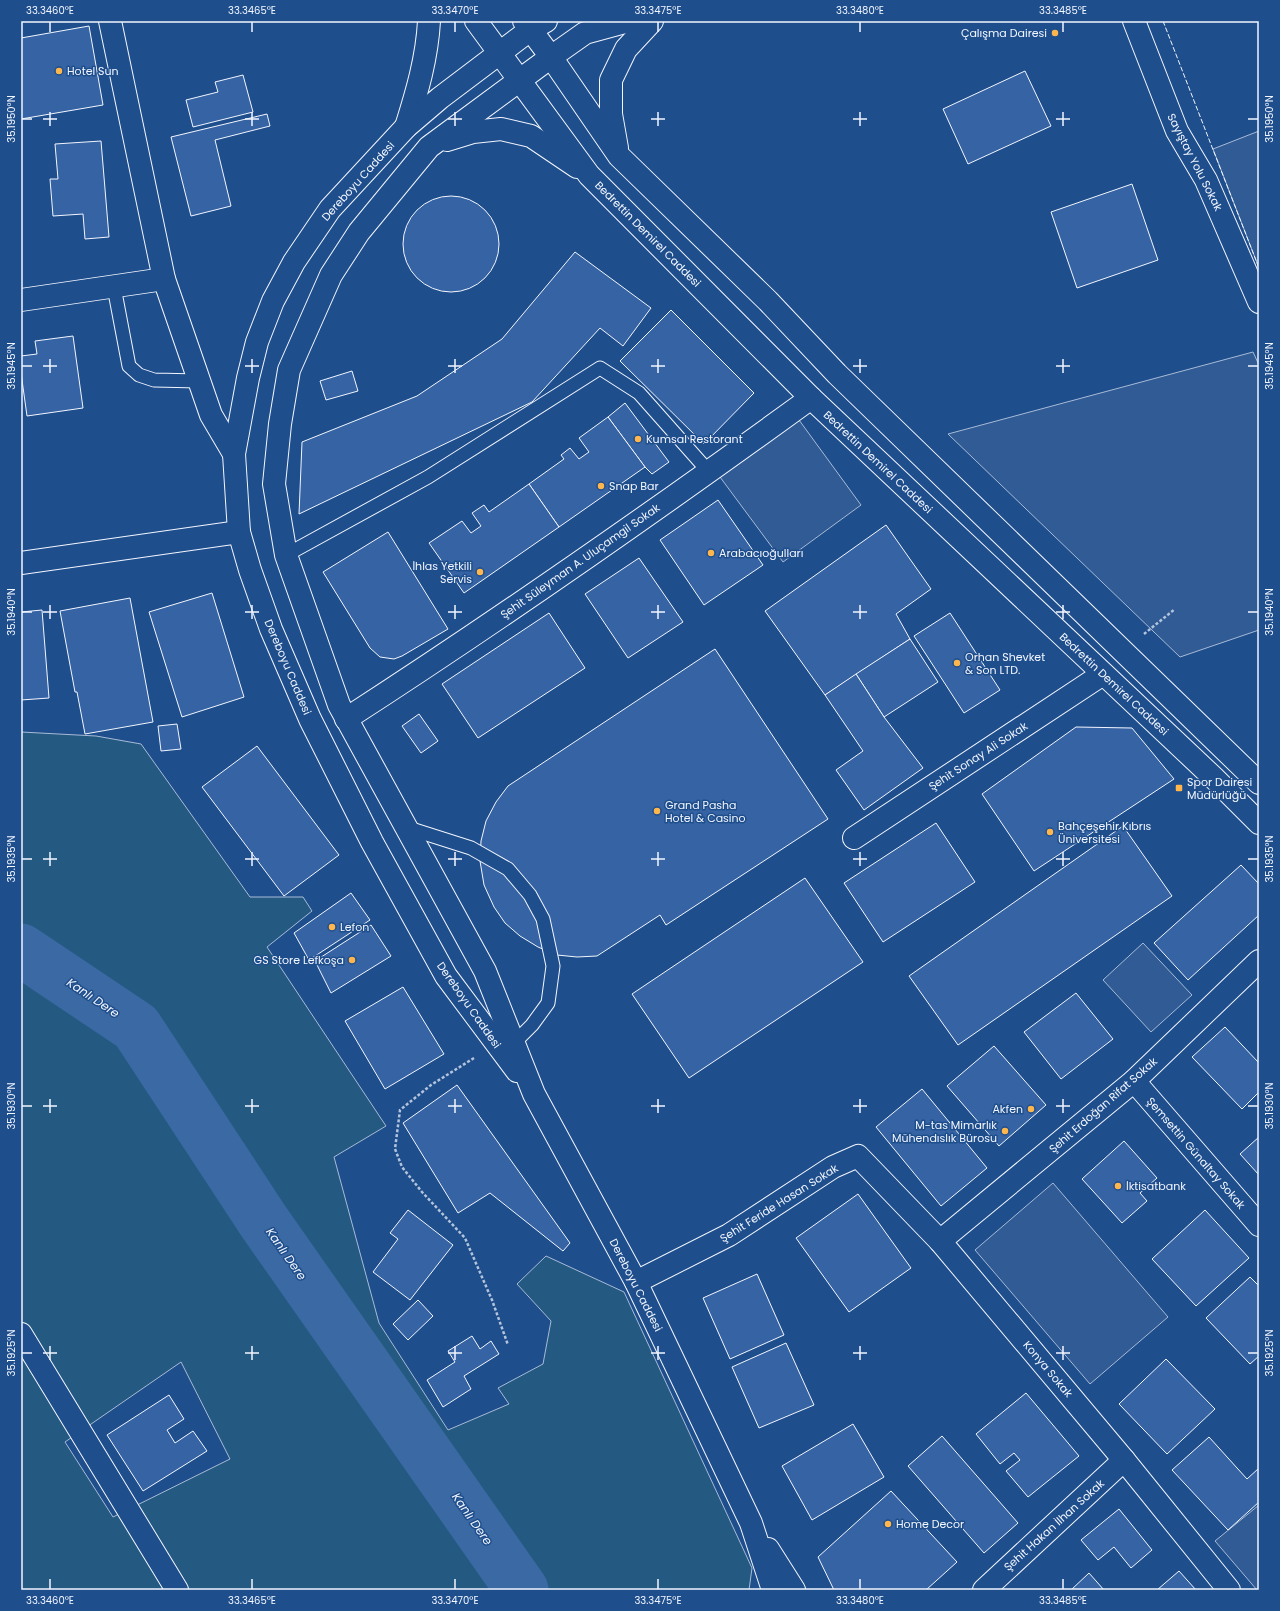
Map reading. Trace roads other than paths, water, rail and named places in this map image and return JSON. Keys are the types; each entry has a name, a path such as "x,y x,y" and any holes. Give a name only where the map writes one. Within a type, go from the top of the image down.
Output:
{"main road":[{"path":"110,21 164,279 211,415 234,454"},
{"path":"406,127 418,88 428,45 429,21"},
{"name":"Bedrettin Demirel Caddesi","path":"476,21 590,175 811,398 1214,778 1259,823"},
{"name":"Dereboyu Caddesi","path":"505,1043 485,971 339,705 286,555 274,484 280,424 289,370 331,275 359,232 429,147 585,33 629,21"},
{"path":"619,156 611,114 611,80 626,49 652,21"},
{"name":"Sayıştay Yolu Sokak","path":"1134,21 1176,131 1206,180 1259,302"},
{"path":"534,24 551,57 619,156 768,301 837,374 1259,783"},
{"name":"Dereboyu Caddesi","path":"534,24 500,53 440,98 406,127 330,209 294,262 274,301 257,342 248,378 234,454 240,532 250,570 271,629 310,719 372,842 446,976 505,1043 534,1094 636,1282 751,1523 794,1590"},
{"path":"429,147 473,132 501,129 531,136 590,175"},
{"path":"21,300 164,279"},
{"name":"Şehit Süleyman A. Uluçamgil Sokak","path":"346,719 428,665 709,472 811,398"},
{"path":"21,563 240,532"},
{"name":"Şehit Sonay Ali Sokak","path":"854,838 1103,674"},
{"name":"Şehit Erdoğan Rifat Sokak","path":"940,1241 1134,1081 1259,961"},
{"name":"Şemsettin Günaltay Sokak","path":"1134,1081 1259,1225"},
{"name":"Konya Sokak","path":"858,1156 940,1241 1124,1460 1229,1590"},
{"name":"Şehit Feride Hasan Sokak","path":"636,1282 729,1235 833,1167 858,1156"},
{"path":"21,1334 177,1590"},
{"name":"Şehit Hakan İlhan Sokak","path":"984,1590 1124,1460"},
{"path":"751,1523 759,1590"},
{"name":"Dereboyu Caddesi","path":"751,1523 773,1590"}],"lane":[{"path":"114,287 129,366 139,375 154,380 199,380"},
{"path":"286,555 428,477 600,368 639,393 709,472"},
{"path":"405,827 471,848 508,869 530,895 543,919 553,966 548,1003 532,1025 505,1043"}],"waterway":[{"name":"Kanlı Dere","path":"21,950 136,1027 264,1222 522,1590"}],"place":[{"name":"Çalışma Dairesi","path":"1055,33"},
{"name":"Hotel Sun","path":"59,71"},
{"name":"Kumsal Restorant","path":"638,439"},
{"name":"Snap Bar","path":"601,486"},
{"name":"Arabacıoğulları","path":"711,553"},
{"name":"İhlas Yetkili Servis","path":"480,572"},
{"name":"Orhan Shevket & Son LTD.","path":"957,663"},
{"name":"Spor Dairesi Müdürlüğü","path":"1179,788"},
{"name":"Grand Pasha Hotel & Casino","path":"657,811"},
{"name":"Bahçeşehir Kıbrıs Üniversitesi","path":"1050,832"},
{"name":"Lefon","path":"332,927"},
{"name":"GS Store Lefkoşa","path":"352,960"},
{"name":"Akfen","path":"1031,1109"},
{"name":"M-tas Mimarlık Mühendıslık Bürosu","path":"1005,1131"},
{"name":"İktisatbank","path":"1118,1186"},
{"name":"Home Decor","path":"888,1524"}]}
